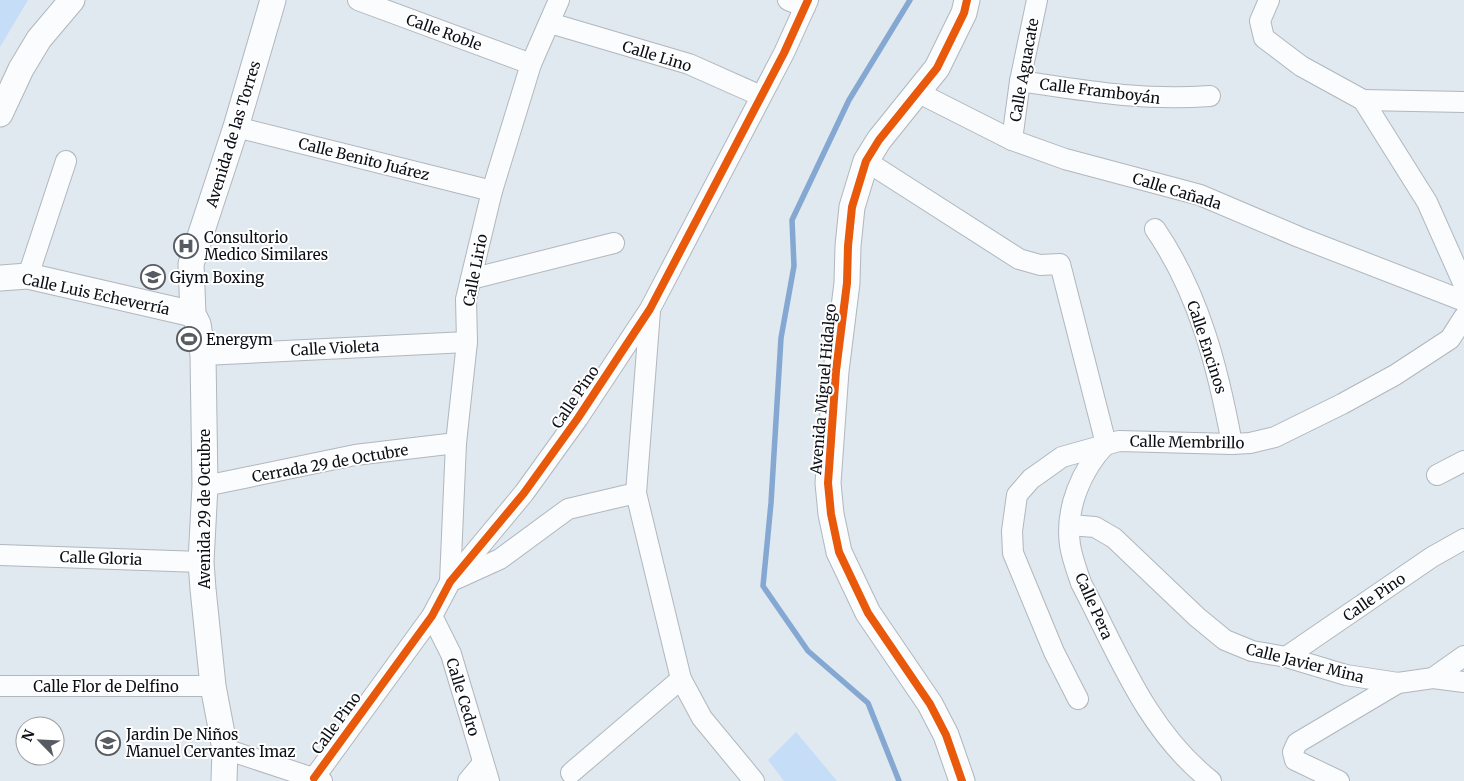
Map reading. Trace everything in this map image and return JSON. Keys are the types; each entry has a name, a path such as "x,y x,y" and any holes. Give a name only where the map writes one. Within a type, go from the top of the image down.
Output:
{"street":[{"path":"0,114 21,69 39,39 72,0"},
{"name":"Avenida de las Torres","path":"203,355 198,324 193,314 191,264 236,127 273,0"},
{"name":"Calle Roble","path":"358,0 531,64"},
{"name":"Calle Lirio","path":"450,582 456,443 467,342 466,299 492,191 531,64 559,0"},
{"name":"Avenida Miguel Hidalgo","path":"962,781 946,735 930,704 868,613 839,552 831,514 828,482 847,283 852,207 866,161 896,119 919,93 937,68 951,42 967,0"},
{"name":"Calle Aguacate","path":"1012,140 1020,81 1037,0"},
{"path":"1269,0 1260,22 1264,38 1301,66 1363,100 1464,102"},
{"name":"Calle Pino","path":"318,779 432,616 450,582 524,493 578,418 650,309 761,96 800,2"},
{"name":"Calle Lino","path":"550,24 689,64 761,96"},
{"name":"Calle Framboyán","path":"1020,81 1124,97 1171,99 1210,96"},
{"name":"Calle Cañada","path":"919,93 1012,140 1065,159 1200,194 1299,237 1464,301"},
{"path":"1363,100 1427,202 1464,286"},
{"name":"Calle Benito Juárez","path":"236,127 492,191"},
{"path":"866,161 1018,259 1040,264 1060,264 1106,444"},
{"path":"28,276 66,162"},
{"name":"Calle Encinos","path":"1155,229 1171,253 1201,321 1223,397 1232,444"},
{"path":"472,279 614,243"},
{"name":"Calle Luis Echeverría","path":"0,278 28,276 193,314"},
{"name":"Calle Pino","path":"650,309 636,493 681,679 702,718 754,781"},
{"name":"Calle Membrillo","path":"1078,699 1054,652 1013,553 1012,531 1016,495 1031,479 1062,457 1106,444 1138,440 1232,444 1250,443 1275,437 1380,383 1450,339 1464,317"},
{"name":"Calle Violeta","path":"203,355 467,342"},
{"name":"Avenida 29 de Octubre","path":"203,355 205,486 202,562 213,686 225,749 224,781"},
{"name":"Cerrada 29 de Octubre","path":"205,486 355,456 456,443"},
{"name":"Calle Pera","path":"1106,444 1093,458 1078,485 1070,525 1070,544 1081,583 1137,694 1167,738 1209,781"},
{"path":"1437,475 1464,462"},
{"path":"450,582 500,559 568,509 636,493"},
{"name":"Calle Javier Mina","path":"1070,525 1095,527 1114,538 1196,617 1225,640 1252,651 1286,657 1346,675 1398,683 1433,678 1464,682"},
{"name":"Calle Pino","path":"1286,657 1425,562 1464,539"},
{"name":"Calle Gloria","path":"0,555 202,562"},
{"name":"Calle Cedro","path":"432,616 451,654 486,772"},
{"path":"1433,678 1464,656"},
{"path":"571,773 681,679"},
{"path":"1339,781 1295,760 1293,752 1297,744 1398,683"},
{"name":"Calle Flor de Delfino","path":"0,686 213,686"},
{"path":"225,749 318,779"},
{"path":"468,781 486,772"}],"shaded area":[{"path":"0,0 28,0 0,47"},
{"path":"796,732 837,781 784,781 768,760"}],"waterway":[{"path":"899,781 868,703 808,651 763,586 771,503 781,338 794,266 792,220 849,100 910,0"}],"cycle path":[{"path":"314,778 432,616 450,582 524,493 578,418 650,309 784,53 808,0"},
{"path":"962,781 946,735 930,704 868,613 839,552 831,514 828,483 836,371 847,283 852,207 866,161 879,140 937,68 964,13 967,0"}],"place":[{"name":"Consultorio Medico Similares","path":"186,246"},
{"name":"Giym Boxing","path":"153,277"},
{"name":"Energym","path":"189,339"},
{"name":"Jardin De Niños Manuel Cervantes Imaz","path":"108,743"}]}
